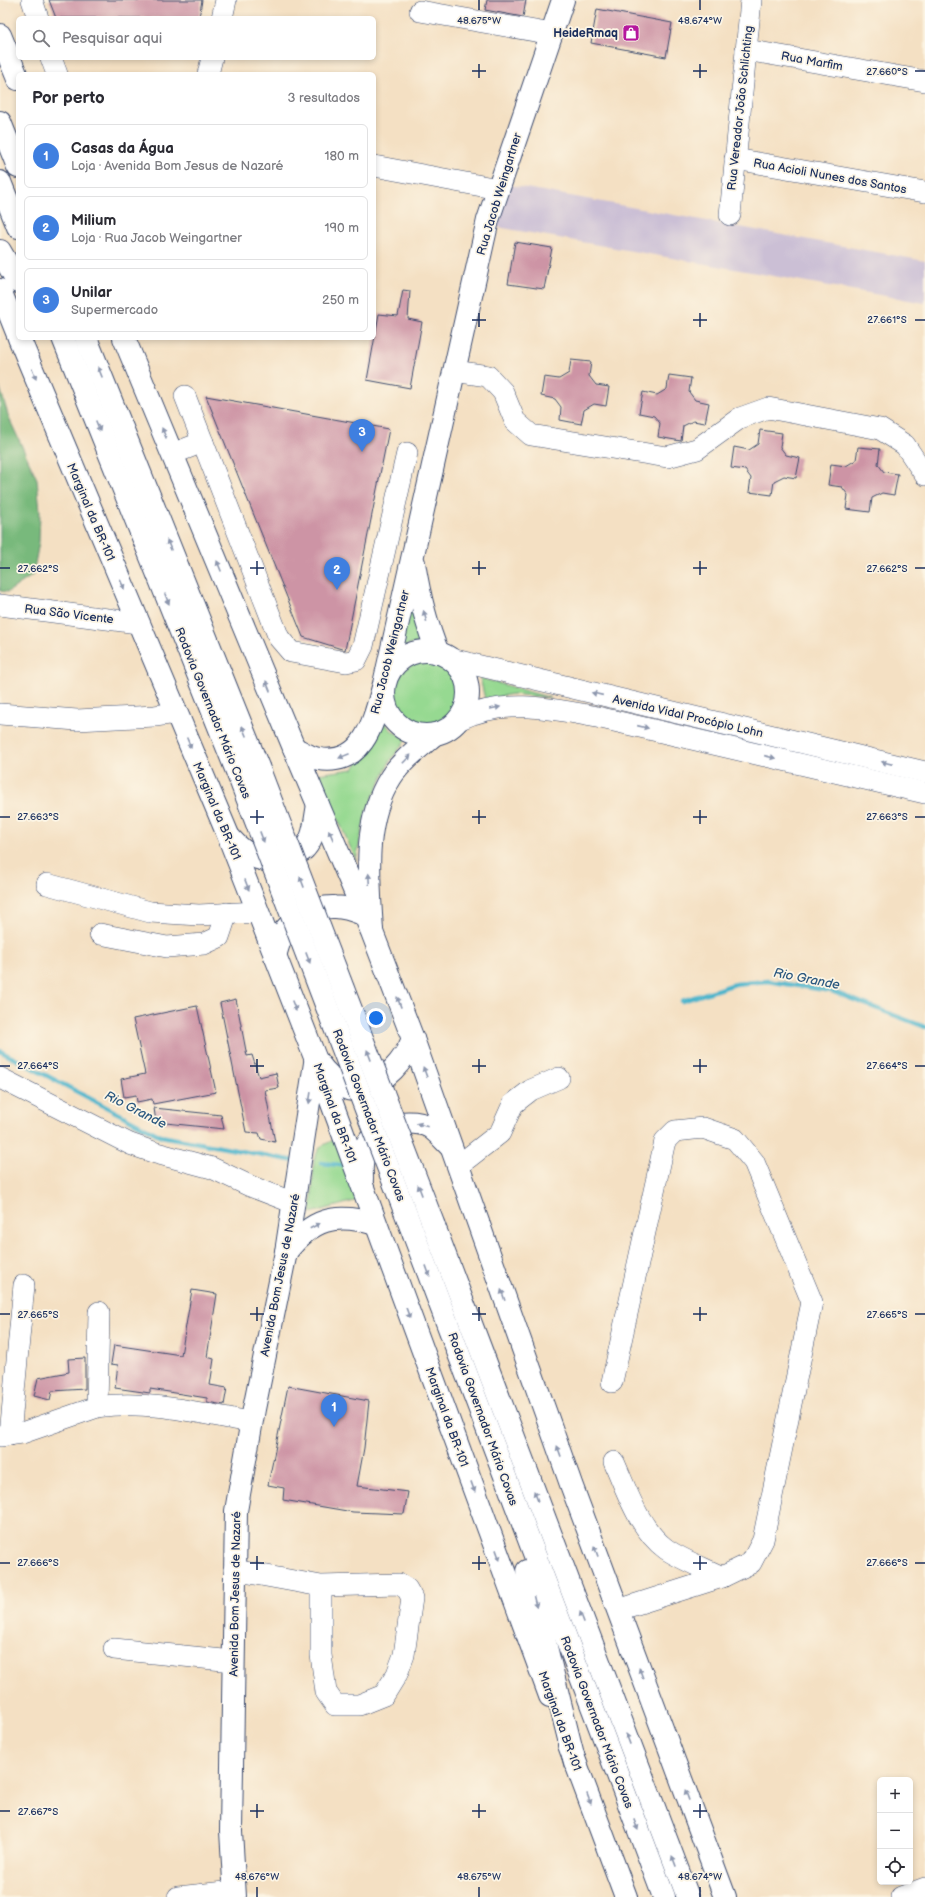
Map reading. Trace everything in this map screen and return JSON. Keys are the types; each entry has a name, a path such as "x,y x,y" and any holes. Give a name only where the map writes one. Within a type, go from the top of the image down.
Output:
{"main road":[{"name":"Rua Jacob Weingartner","path":"294,748 318,759 332,760 344,758 356,751 370,729 384,684 482,246 498,189 563,0"},
{"path":"0,35 16,75"},
{"path":"0,122 16,162"},
{"path":"0,182 16,222"},
{"path":"0,251 16,279"},
{"path":"0,290 16,330"},
{"name":"Marginal da BR-101","path":"20,340 228,835 316,1060 375,1224 626,1897"},
{"path":"52,340 88,402"},
{"name":"Rodovia Governador Mário Covas","path":"63,340 238,774 414,1234 664,1897"},
{"name":"Rodovia Governador Mário Covas","path":"87,340 258,767 434,1226 688,1897"},
{"path":"125,340 368,923 413,1039 456,1157 518,1338 725,1897"},
{"name":"Rua Jacob Weingartner","path":"413,555 428,628 445,656"},
{"path":"368,923 368,862 372,831 380,800 391,777 406,760 435,734 448,728 458,720 465,708 468,694 466,681 460,669 445,656 424,651 411,653 399,660 390,671 384,684 384,698 388,711 396,723 414,733 435,734"},
{"path":"228,835 237,846 250,856 267,862 286,859 304,850 311,838 318,804"},
{"path":"275,956 285,931 289,926 303,916 322,908 334,907 352,909 368,923"},
{"path":"316,1060 325,1072 336,1082 353,1090 367,1087 380,1081 394,1070 408,1050 413,1039"},
{"name":"Avenida Bom Jesus de Nazaré","path":"235,1894 231,1831 236,1511 286,1252 316,1060"},
{"name":"Avenida Bom Jesus de Nazaré","path":"302,1154 316,1133 335,1114 353,1090"},
{"path":"363,1190 363,1152 373,1134 389,1125 412,1121 429,1127 456,1157"},
{"path":"286,1252 299,1236 310,1228 316,1224 335,1218 356,1218 375,1224"},
{"path":"502,1469 575,1763"}],"street":[{"path":"32,0 37,16"},
{"path":"222,16 226,0"},
{"name":"Rua Vereador João Schlichting","path":"730,215 751,0"},
{"path":"420,11 552,34"},
{"name":"Rua Marfim","path":"746,50 925,81"},
{"path":"52,60 56,72"},
{"path":"208,72 212,60"},
{"name":"Rua Acioli Nunes dos Santos","path":"735,160 925,192"},
{"path":"376,166 498,189"},
{"path":"454,371 488,376 503,392 516,421 531,435 667,457 697,449 740,418 768,408 880,429 905,445 925,474"},
{"path":"185,396 279,638 291,652 346,662 356,660 363,646 407,452"},
{"path":"172,454 203,442"},
{"name":"Rua São Vicente","path":"0,605 138,623"},
{"name":"Avenida Vidal Procópio Lohn","path":"445,656 925,772"},
{"name":"Avenida Vidal Procópio Lohn","path":"458,720 475,712 506,706 550,708 597,716 925,793"},
{"path":"0,714 77,720 154,716 176,713"},
{"path":"47,884 150,912 199,915 258,912"},
{"path":"100,934 167,947 204,944 219,937 227,913"},
{"path":"0,1078 130,1144 163,1156 212,1168 250,1186 294,1203"},
{"path":"456,1157 500,1133 513,1104 531,1090 559,1078"},
{"path":"612,1382 665,1141 675,1131 703,1128 735,1139 754,1162 812,1302 763,1540 751,1563 722,1577 618,1610"},
{"path":"24,1285 5,1436 28,1431 97,1407 110,1405 162,1408 252,1422"},
{"path":"97,1407 98,1312"},
{"path":"614,1462 634,1508 648,1530 666,1548 722,1577"},
{"path":"234,1570 321,1586 399,1584 407,1589 412,1598 404,1655 397,1674 384,1695 359,1705 335,1705 326,1692 321,1655 321,1586"},
{"path":"114,1649 233,1661"},
{"path":"901,1897 925,1888"},
{"path":"178,1897 235,1894"}],"shaded area":[{"path":"510,185 925,261 925,303 497,227"}],"green space":[{"path":"0,388 9,418 37,479 40,511 39,542 33,575 8,592 0,591"},
{"path":"410,599 426,643 407,645 401,650"},
{"path":"427,661 439,664 450,671 457,682 460,694 457,706 450,717 439,724 427,727 415,724 404,717 397,706 394,694 397,682 404,671 415,664"},
{"path":"480,678 551,698 513,694 485,699"},
{"path":"384,721 394,732 407,738 390,761 366,812 356,860 318,774 353,769 372,747"},
{"path":"335,1139 358,1200 311,1213 314,1159 320,1147"}],"building":[{"path":"49,0 202,0 199,16 55,16"},
{"path":"487,0 526,0 523,17 485,10"},
{"name":"HeideRmaq","path":"597,9 672,23 666,57 591,43"},
{"path":"515,242 552,248 544,289 508,284"},
{"path":"403,290 410,291 408,319 422,322 410,388 367,380 374,340 376,340 379,314 398,316"},
{"path":"571,360 591,362 589,376 596,385 609,387 606,406 594,404 584,410 581,424 560,420 561,407 555,399 541,396 544,377 559,379 569,373"},
{"path":"669,375 691,378 689,392 695,400 709,403 705,423 693,421 683,426 681,441 658,437 660,423 654,416 639,413 643,392 657,395 667,389"},
{"path":"206,396 389,429 345,650 303,637"},
{"path":"760,430 782,433 780,447 786,455 800,458 796,478 784,476 774,481 772,495 749,492 751,478 745,470 731,468 734,447 749,450 758,444"},
{"path":"858,447 880,449 878,464 884,472 898,474 894,495 882,493 872,498 870,512 846,509 848,495 842,487 828,485 831,464 846,466 856,460"},
{"path":"236,999 247,1056 252,1055 259,1077 276,1073 279,1088 265,1090 275,1142 261,1139 259,1133 246,1132 220,1003"},
{"path":"197,1006 216,1092 153,1104 152,1099 137,1102 136,1095 124,1097 121,1079 145,1074 133,1019"},
{"path":"154,1108 221,1115 224,1129 156,1122"},
{"path":"192,1290 217,1294 207,1357 214,1359 210,1385 227,1388 224,1405 207,1402 207,1398 150,1389 150,1393 115,1388 118,1365 111,1364 114,1345 181,1355"},
{"path":"85,1358 85,1389 52,1391 50,1400 34,1396 38,1378 69,1372 68,1359"},
{"path":"288,1386 369,1401 364,1448 357,1486 408,1492 404,1514 353,1512 283,1500 284,1488 268,1485"}],"waterway":[{"name":"Rio Grande","path":"682,1001 735,984 767,981 831,991 925,1027"},
{"name":"Rio Grande","path":"0,1051 161,1136 295,1161"},
{"name":"Rio Grande","path":"321,1163 340,1165"}],"place":[{"name":"HeideRmaq","path":"631,33"},
{"name":"Unilar","path":"362,452"},
{"name":"Milium","path":"337,590"},
{"name":"Casas da Água","path":"334,1427"}]}
